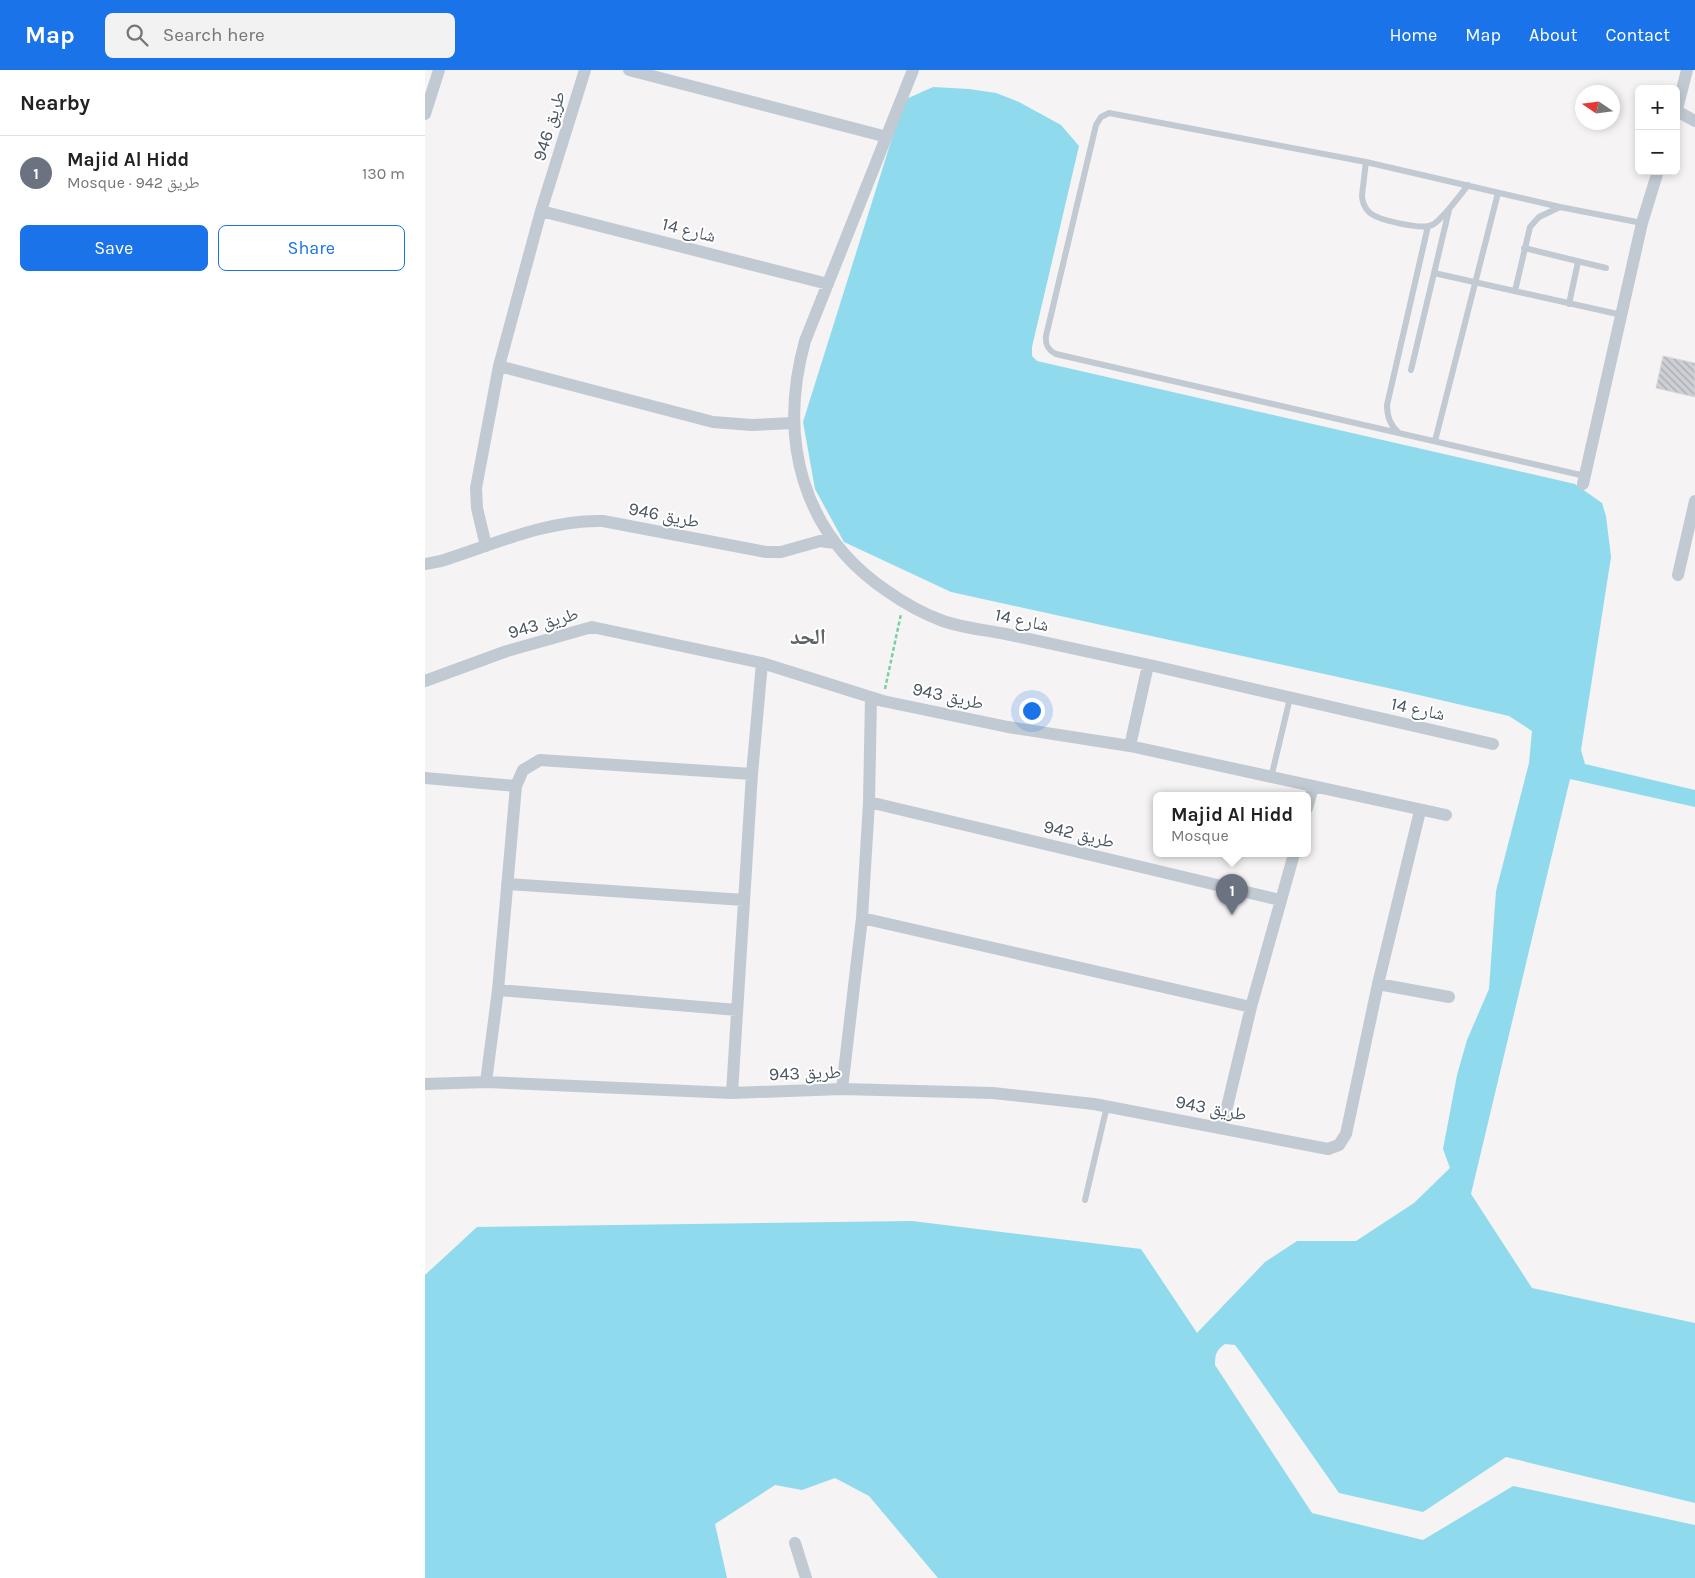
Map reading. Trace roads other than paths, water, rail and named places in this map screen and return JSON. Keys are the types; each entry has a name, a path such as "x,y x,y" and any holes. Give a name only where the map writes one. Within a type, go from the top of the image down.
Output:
{"street":[{"path":"425,114 439,70"},
{"name":"طريق 946","path":"486,546 477,508 476,488 499,366 541,210 585,70"},
{"path":"629,70 887,137"},
{"name":"شارع 14","path":"913,70 827,284 805,341 797,368 793,423 800,470 810,500 835,543 863,574 904,603 944,621 1148,665 1493,744"},
{"path":"1680,97 1687,70"},
{"path":"1680,114 1695,122"},
{"path":"1584,480 1642,224 1657,175"},
{"name":"شارع 14","path":"541,210 827,284"},
{"path":"499,366 713,422 751,425 793,423"},
{"path":"1678,575 1694,506"},
{"name":"طريق 946","path":"425,564 441,561 557,524 588,520 603,521 766,552 781,552 820,541 835,543"},
{"name":"طريق 943","path":"425,681 507,651 592,627 762,663 877,699 1008,727 1130,746 1419,811 1446,815"},
{"path":"732,1093 752,774 762,663"},
{"path":"1130,746 1148,665"},
{"path":"842,1089 862,918 877,699"},
{"path":"486,1082 498,990 516,786 523,770 540,760 752,774"},
{"path":"425,778 516,786"},
{"path":"1311,794 1313,787"},
{"name":"طريق 942","path":"869,802 1280,900"},
{"name":"طريق 943","path":"425,1084 486,1082 732,1093 842,1089 993,1093 1107,1106 1328,1148 1339,1145 1346,1134 1378,984 1419,811"},
{"path":"1222,1128 1251,1007 1292,857"},
{"path":"507,884 744,900"},
{"path":"862,918 1251,1007"},
{"path":"1378,984 1449,997"},
{"path":"498,990 737,1010"},
{"path":"795,1543 806,1578"}],"lane":[{"path":"1584,480 1435,441 1056,354 1049,349 1045,341 1096,125 1105,114 1114,113 1366,162 1642,224"},
{"path":"1366,162 1362,200 1367,210 1375,216 1414,226 1428,226 1437,222 1468,185"},
{"path":"1435,441 1498,193"},
{"path":"1411,370 1450,206"},
{"path":"1515,291 1530,227 1534,221 1560,207"},
{"path":"1399,433 1394,429 1388,418 1387,405 1428,226"},
{"path":"1524,248 1606,268"},
{"path":"1569,304 1578,262"},
{"path":"1434,273 1622,315"},
{"path":"1271,778 1290,698"},
{"path":"1085,1200 1107,1106"}],"water":[{"path":"933,87 996,93 1019,102 1061,125 1079,146 1032,347 1032,356 1037,361 1575,484 1602,503 1606,516 1611,557 1581,750 1585,764 1695,790 1695,807 1570,779 1471,1194 1532,1288 1695,1323 1695,1503 1506,1457 1423,1512 1339,1493 1235,1345 1225,1344 1220,1348 1216,1356 1215,1365 1312,1513 1423,1540 1513,1486 1695,1525 1695,1578 938,1578 869,1496 835,1478 802,1490 775,1485 715,1524 727,1578 425,1578 425,1275 477,1227 912,1221 1141,1249 1197,1333 1265,1262 1297,1241 1356,1241 1414,1203 1450,1168 1443,1149 1457,1075 1467,1040 1489,989 1496,891 1529,763 1532,731 1509,716 951,592 844,542 815,489 803,422 904,100"}],"place":[{"name":"Majid Al Hidd","path":"1232,915"}],"district":[{"name":"الحد","path":"808,636"}]}
